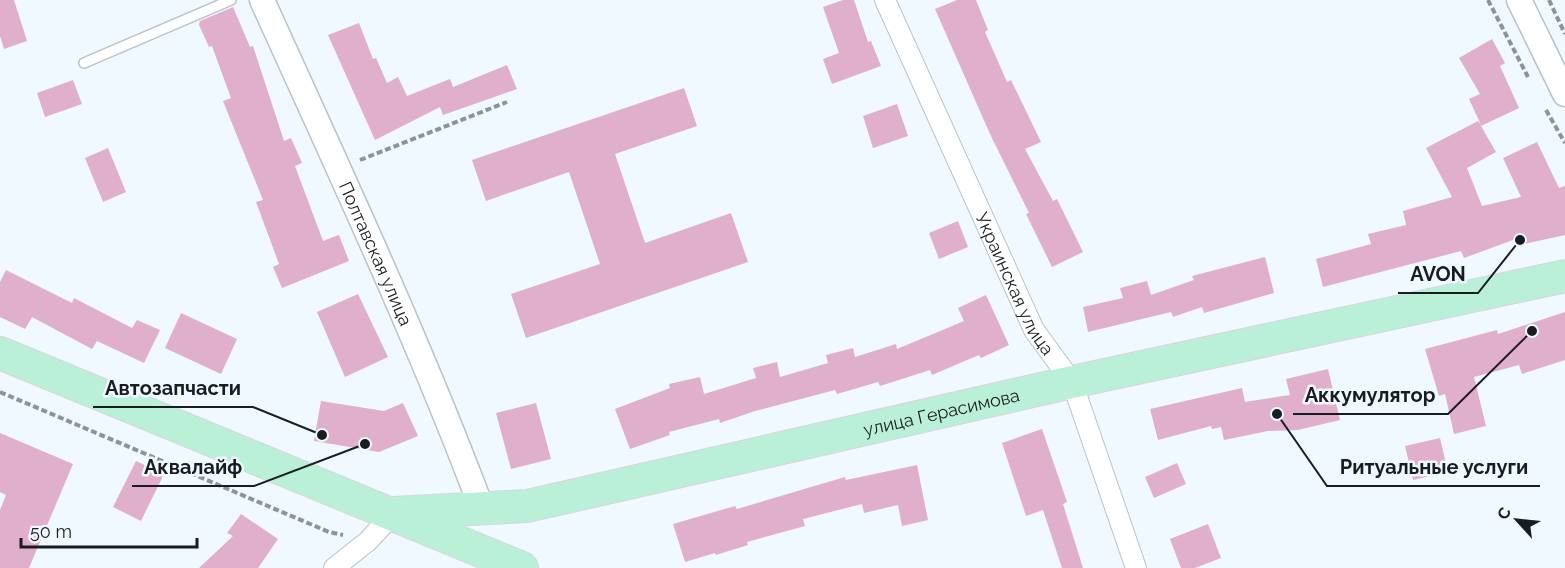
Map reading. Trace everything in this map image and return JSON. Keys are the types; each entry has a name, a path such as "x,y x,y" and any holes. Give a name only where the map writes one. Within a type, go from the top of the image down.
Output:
{"main road":[{"name":"улица Герасимова","path":"394,513 527,506 1072,382 1565,276"},
{"path":"0,353 394,513 522,568"}],"street":[{"name":"Полтавская улица","path":"262,0 458,445 482,509"},
{"name":"Украинская улица","path":"885,0 1034,330 1072,382 1136,568"},
{"path":"1519,0 1565,94"},
{"path":"334,568 368,541 394,513"}],"lane":[{"path":"84,63 231,0"}],"path":[{"path":"1549,0 1565,34"},
{"path":"338,169 507,102"},
{"path":"0,392 330,532 368,541"}],"building":[{"path":"0,0 14,0 27,41 4,49 0,36"},
{"path":"843,0 854,0 868,42 871,41 881,66 832,84 823,59 839,53 823,7"},
{"path":"957,0 976,0 988,30 985,32 1007,82 1011,80 1041,142 1025,149 1053,201 1057,199 1083,252 1052,267 935,9"},
{"path":"233,7 250,47 253,46 284,141 291,138 302,163 295,166 323,241 339,235 349,261 282,288 273,267 279,264 256,202 263,200 223,101 231,98 212,46 209,47 199,25 200,21"},
{"path":"359,23 373,59 376,58 387,83 398,77 407,96 450,79 453,87 507,65 517,89 443,115 440,107 375,140 328,35"},
{"path":"1492,39 1505,63 1500,66 1519,108 1481,126 1496,152 1467,168 1482,206 1521,197 1503,158 1537,142 1559,188 1565,186 1565,235 1515,246 1513,240 1464,258 1461,251 1323,287 1316,259 1371,244 1368,234 1406,225 1403,211 1452,197 1426,148 1478,121 1481,125 1469,99 1480,94 1459,58"},
{"path":"73,80 82,104 45,117 37,93"},
{"path":"684,88 697,126 615,154 645,243 731,213 748,262 526,338 511,294 600,264 569,172 486,201 472,160"},
{"path":"897,104 908,136 873,148 863,116"},
{"path":"108,148 126,192 103,202 85,158"},
{"path":"958,221 968,247 939,259 929,233"},
{"path":"1265,257 1274,293 1204,313 1202,307 1173,317 1171,312 1088,332 1083,307 1123,298 1120,288 1147,281 1151,295 1194,280 1192,276"},
{"path":"6,270 72,303 74,298 132,328 137,320 160,330 144,363 97,341 92,349 32,317 25,329 0,317 0,282"},
{"path":"358,294 388,357 345,377 317,312"},
{"path":"986,295 1009,345 981,358 979,355 932,375 930,370 880,386 878,382 837,394 835,390 755,411 720,423 719,419 669,432 670,435 630,449 615,409 670,388 669,384 700,377 704,394 756,378 753,368 777,362 780,377 828,363 826,355 853,348 855,357 896,344 897,349 964,321 958,308"},
{"path":"1565,312 1565,360 1522,374 1519,365 1474,377 1486,426 1454,434 1445,394 1439,396 1425,349 1497,330 1498,334"},
{"path":"181,313 237,339 221,374 165,348"},
{"path":"1328,369 1340,420 1298,430 1268,431 1224,440 1221,427 1212,429 1211,426 1158,440 1150,409 1242,388 1245,402 1290,395 1286,379"},
{"path":"321,401 384,411 403,403 418,436 379,452 314,441"},
{"path":"536,403 551,459 511,469 496,413"},
{"path":"1042,429 1067,502 1063,504 1083,568 1062,568 1043,510 1026,516 1002,443"},
{"path":"0,433 73,464 29,568 0,568 0,510 6,495 0,492"},
{"path":"1440,438 1448,472 1413,480 1405,446"},
{"path":"136,461 164,474 141,521 113,507"},
{"path":"1177,463 1186,484 1154,498 1145,477"},
{"path":"917,465 928,520 902,526 898,505 864,513 862,504 803,519 805,526 747,542 748,545 716,555 715,553 685,562 673,524 735,506 737,509 845,477 846,480"},
{"path":"241,514 278,539 258,568 199,568 233,536 227,533"},
{"path":"1208,524 1221,558 1195,568 1181,568 1170,539"}],"place":[{"name":"AVON","path":"1520,240"},
{"name":"Аккумулятор","path":"1532,331"},
{"name":"Ритуальные услуги","path":"1277,414"},
{"name":"Автозапчасти","path":"322,435"},
{"name":"Аквалайф","path":"365,444"}]}
